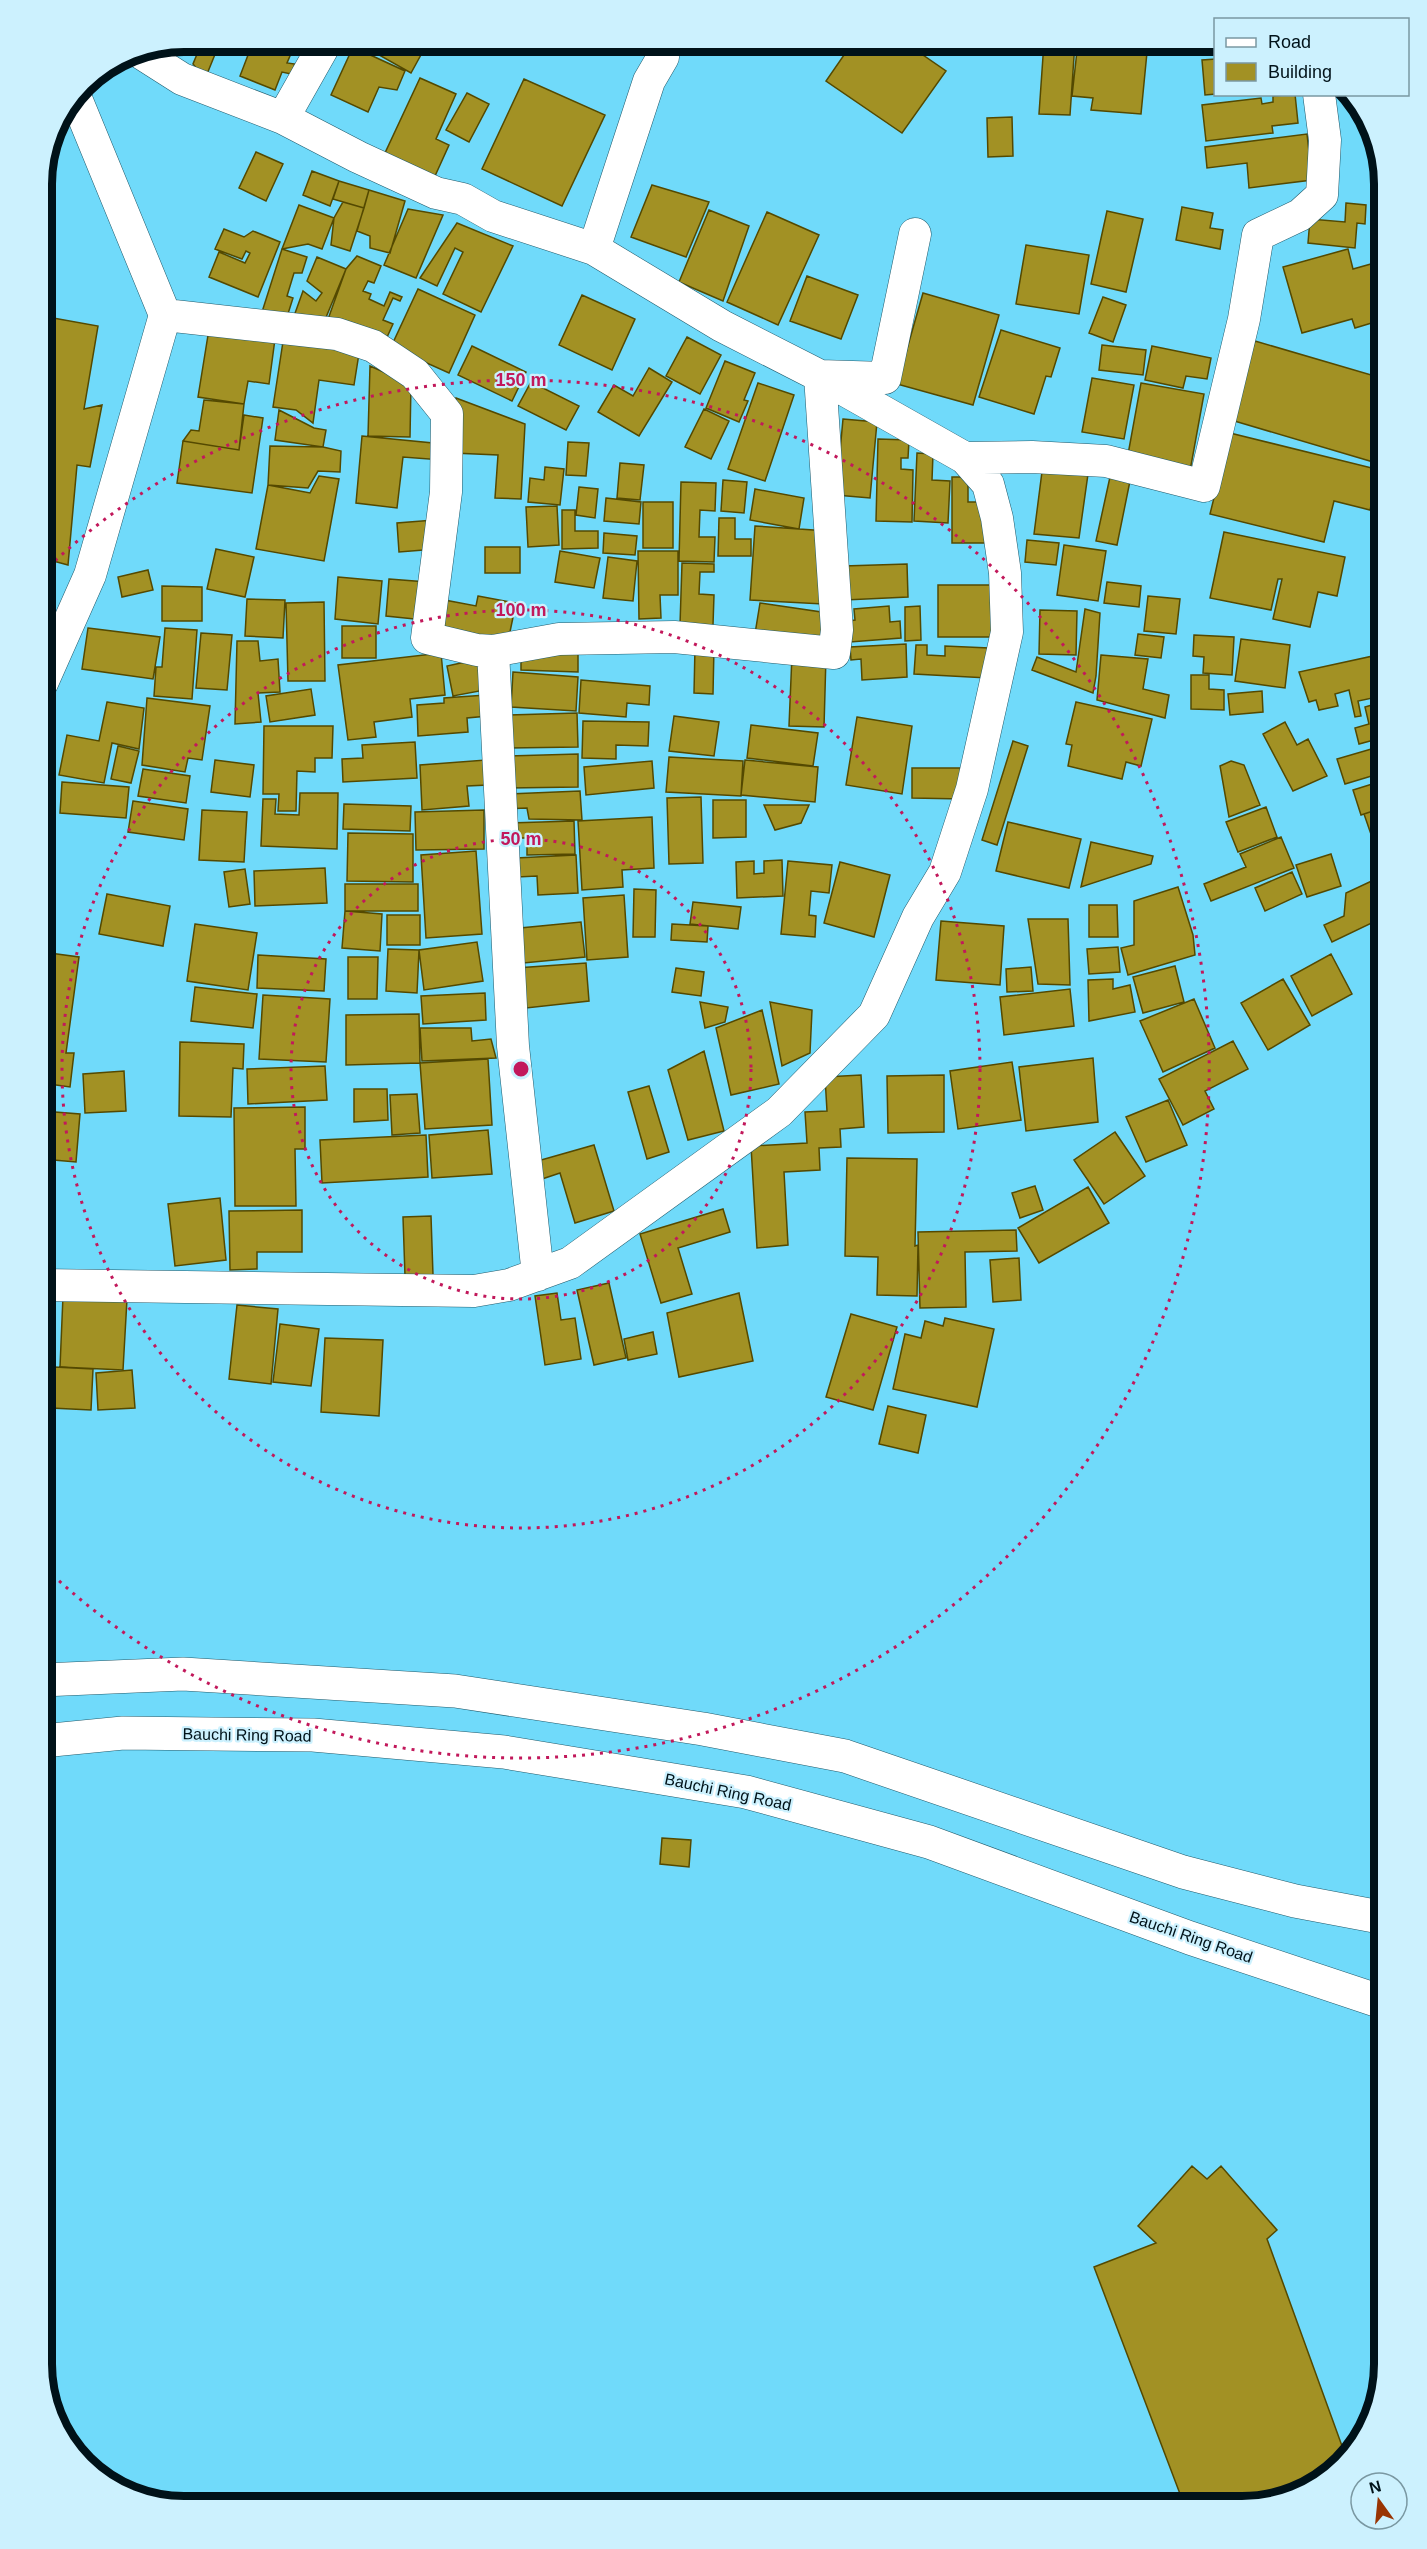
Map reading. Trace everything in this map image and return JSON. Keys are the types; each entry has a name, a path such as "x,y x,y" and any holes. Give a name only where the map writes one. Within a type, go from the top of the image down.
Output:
{"main road":[{"path":"52,1680 183,1674 455,1691 703,1729 844,1756 1182,1872 1295,1901 1374,1916"},
{"name":"Bauchi Ring Road","path":"52,1740 123,1733 314,1736 504,1752 746,1792 929,1842 1191,1938 1374,1999"}],"street":[{"path":"283,118 320,52"},
{"path":"594,249 650,81 663,57 662,52"},
{"path":"52,1285 474,1291 509,1285 570,1263 779,1112 874,1015 918,917 945,872 972,789 1007,632 1005,573 997,518 988,484 965,458 820,376 722,326 594,249 493,216 463,199 436,193 358,157 283,118 182,79 148,58"},
{"path":"965,458 1032,457 1106,461 1204,486 1244,319 1258,235 1300,215 1322,195 1325,140 1320,96"},
{"path":"53,658 90,575 165,315 79,106"},
{"path":"820,376 885,378 915,234"},
{"path":"165,315 337,334 373,346 415,374 447,414 446,492 427,638 477,650 492,651 559,639 674,637 834,653 837,630 820,376"},
{"path":"492,651 513,1046 538,1275"}],"building":[{"path":"198,52 216,52 205,79 193,64"},
{"path":"249,52 292,52 287,63 295,64 291,74 282,72 275,90 240,76"},
{"path":"351,52 364,52 405,71 397,90 379,87 368,112 331,95"},
{"path":"374,52 422,52 411,73"},
{"path":"846,53 919,53 946,71 902,133 826,81"},
{"path":"1043,53 1074,53 1070,115 1039,114"},
{"path":"1077,53 1147,53 1141,114 1091,110 1093,98 1072,96"},
{"path":"1214,59 1214,94 1205,95 1202,60"},
{"path":"420,78 456,94 436,139 449,145 435,176 385,153"},
{"path":"524,79 605,115 562,206 482,169"},
{"path":"467,93 489,104 469,142 446,130"},
{"path":"1273,96 1295,96 1298,123 1272,126 1273,133 1206,141 1202,105 1261,98 1262,104 1273,102"},
{"path":"1012,117 1013,156 988,157 987,118"},
{"path":"1307,134 1312,180 1249,188 1247,163 1207,168 1205,147"},
{"path":"256,152 283,164 266,201 239,188"},
{"path":"312,171 339,181 330,206 303,195"},
{"path":"339,181 369,190 364,208 333,199"},
{"path":"652,185 709,202 686,257 631,237"},
{"path":"369,190 405,201 390,253 370,248 370,236 357,231"},
{"path":"343,202 364,208 350,251 331,245 334,218"},
{"path":"1346,203 1366,205 1365,224 1357,223 1355,248 1308,243 1310,219 1345,222"},
{"path":"299,205 334,218 322,249 308,244 282,249"},
{"path":"1182,207 1213,213 1210,228 1223,230 1220,249 1176,240"},
{"path":"408,209 443,215 416,278 384,265"},
{"path":"709,210 749,226 723,301 679,282"},
{"path":"1107,211 1143,219 1126,292 1091,284"},
{"path":"767,212 819,235 778,325 727,302"},
{"path":"457,223 513,246 481,312 443,294 463,252 455,248 437,286 420,278"},
{"path":"224,229 244,237 253,231 280,242 258,297 209,277 219,252 245,263 250,253 246,251 242,259 215,249"},
{"path":"1026,245 1089,255 1079,314 1016,304"},
{"path":"282,249 307,257 302,273 294,273 287,296 293,298 286,320 262,312"},
{"path":"1348,249 1353,269 1374,263 1374,322 1355,328 1352,319 1302,333 1283,267"},
{"path":"357,256 381,266 374,283 368,281 363,291 371,294 369,299 384,306 390,292 402,297 400,301 393,298 383,320 393,324 383,346 327,322 346,269"},
{"path":"317,257 346,269 322,327 294,316 303,291 316,301 322,293 307,281"},
{"path":"807,276 858,295 841,339 790,321"},
{"path":"418,289 475,315 449,373 391,347"},
{"path":"923,293 999,315 973,405 897,384"},
{"path":"582,295 635,319 612,370 559,345"},
{"path":"1103,297 1126,305 1113,342 1089,333"},
{"path":"53,318 98,326 84,409 102,405 90,467 77,465 68,565 53,561"},
{"path":"209,329 275,339 269,384 248,381 244,404 198,397"},
{"path":"1001,330 1060,348 1051,377 1046,376 1034,414 979,397"},
{"path":"284,335 360,347 354,385 319,380 313,423 296,410 273,407"},
{"path":"687,337 721,355 700,394 666,376"},
{"path":"1255,341 1374,376 1374,462 1231,420"},
{"path":"1102,345 1146,350 1143,375 1099,370"},
{"path":"472,346 526,372 512,401 458,375"},
{"path":"1152,346 1211,358 1207,379 1186,376 1183,388 1145,380"},
{"path":"725,361 755,373 744,400 748,401 739,422 706,408"},
{"path":"370,366 411,384 410,437 368,436"},
{"path":"649,368 672,382 639,436 598,412 614,385 633,396"},
{"path":"1092,378 1134,385 1124,439 1082,432"},
{"path":"531,382 579,406 566,430 518,406"},
{"path":"758,383 794,395 765,481 728,469"},
{"path":"1141,383 1204,394 1190,471 1127,460"},
{"path":"456,398 525,424 521,499 495,498 498,455 453,453"},
{"path":"204,400 244,404 239,450 183,441 191,430 199,431"},
{"path":"704,409 729,421 711,459 685,447"},
{"path":"279,410 314,428 326,430 323,447 275,440"},
{"path":"244,415 263,418 252,493 177,483 183,441 239,450"},
{"path":"843,419 877,422 870,498 836,495"},
{"path":"1230,433 1374,469 1374,494 1370,510 1334,501 1324,542 1210,514"},
{"path":"362,436 443,444 442,460 403,457 397,508 356,503"},
{"path":"878,439 909,440 908,458 901,458 901,469 913,470 912,522 876,521"},
{"path":"568,442 589,443 586,476 566,475"},
{"path":"270,446 323,447 341,451 340,472 318,471 308,488 268,485"},
{"path":"917,453 933,454 932,480 950,481 948,523 914,521"},
{"path":"620,463 644,465 640,500 617,498"},
{"path":"1043,464 1088,474 1079,538 1034,534"},
{"path":"545,467 564,469 560,505 528,502 530,478 544,480"},
{"path":"319,476 339,479 324,561 256,549 268,485 310,493"},
{"path":"952,477 968,477 968,502 988,502 988,543 952,543"},
{"path":"1110,477 1130,481 1117,545 1096,541"},
{"path":"723,480 747,482 744,513 721,511"},
{"path":"681,482 716,483 715,511 700,510 699,537 715,537 714,562 679,561"},
{"path":"579,487 598,489 595,518 576,515"},
{"path":"755,489 804,498 799,529 750,520"},
{"path":"606,498 641,502 639,524 604,521"},
{"path":"643,502 673,502 673,548 643,548"},
{"path":"557,506 559,545 528,547 526,507"},
{"path":"562,510 575,510 575,531 598,531 598,548 562,549"},
{"path":"719,518 735,518 735,539 751,539 751,556 718,556"},
{"path":"434,520 436,549 399,552 397,523"},
{"path":"755,526 828,531 823,604 750,600"},
{"path":"1224,532 1345,557 1337,596 1318,592 1310,627 1273,619 1282,579 1278,579 1271,610 1210,598"},
{"path":"604,533 637,536 635,555 603,553"},
{"path":"1027,540 1059,543 1056,565 1025,562"},
{"path":"1064,545 1106,551 1098,601 1057,595"},
{"path":"485,547 520,547 520,573 485,573"},
{"path":"216,549 254,557 245,597 207,589"},
{"path":"560,551 600,558 594,588 555,582"},
{"path":"638,551 678,551 678,595 660,595 661,618 639,619"},
{"path":"608,557 637,561 633,601 603,598"},
{"path":"682,563 714,564 714,572 700,572 699,594 714,595 713,625 680,625"},
{"path":"907,564 908,597 845,600 844,566"},
{"path":"148,570 153,590 122,597 118,577"},
{"path":"338,577 382,581 378,624 335,619"},
{"path":"389,579 427,582 424,620 386,616"},
{"path":"1107,582 1141,586 1139,607 1104,603"},
{"path":"938,585 994,585 993,637 938,637"},
{"path":"162,586 202,587 202,621 162,621"},
{"path":"478,596 516,603 507,646 433,633 439,599 476,606"},
{"path":"1148,596 1180,599 1176,634 1144,631"},
{"path":"247,599 285,600 283,638 245,636"},
{"path":"324,602 325,681 288,681 286,603"},
{"path":"760,603 828,613 822,651 754,640"},
{"path":"889,606 890,622 900,621 901,638 850,642 848,621 855,620 854,609"},
{"path":"920,606 921,640 905,641 905,607"},
{"path":"1085,609 1100,613 1093,693 1032,670 1037,657 1076,672"},
{"path":"1040,610 1077,611 1076,655 1039,654"},
{"path":"342,626 376,626 376,658 342,658"},
{"path":"88,628 160,637 153,679 82,669"},
{"path":"165,628 197,630 192,699 154,696 156,667 162,667"},
{"path":"201,633 232,635 227,690 196,688"},
{"path":"1138,634 1164,637 1161,658 1135,655"},
{"path":"1194,635 1234,637 1232,675 1203,673 1204,657 1193,656"},
{"path":"1241,639 1290,645 1285,688 1235,681"},
{"path":"237,641 258,641 260,661 278,659 280,692 258,693 261,722 235,724"},
{"path":"906,644 907,677 862,680 861,659 851,660 850,647"},
{"path":"916,645 927,645 927,655 945,656 945,646 989,648 988,678 914,674"},
{"path":"695,647 714,647 713,694 694,693"},
{"path":"521,650 578,652 578,672 521,670"},
{"path":"441,653 445,695 410,699 412,717 374,722 376,737 348,740 338,665"},
{"path":"792,655 826,656 824,727 789,726"},
{"path":"1101,655 1148,659 1143,689 1169,695 1165,718 1097,700"},
{"path":"1373,656 1374,698 1358,701 1361,716 1355,717 1349,690 1335,694 1338,706 1319,710 1316,700 1309,702 1299,672"},
{"path":"479,659 485,690 453,696 447,666"},
{"path":"513,672 578,677 576,711 511,707"},
{"path":"1191,675 1209,675 1209,689 1224,690 1224,710 1191,709"},
{"path":"581,680 650,686 649,705 627,703 626,717 579,713"},
{"path":"311,689 315,715 270,722 266,696"},
{"path":"1262,691 1263,712 1230,715 1228,694"},
{"path":"486,695 488,716 467,718 468,732 418,736 417,705 444,703 444,698"},
{"path":"147,698 210,706 202,760 188,758 185,772 142,765"},
{"path":"107,702 144,708 139,749 112,743 104,783 59,775 67,735 99,741"},
{"path":"1076,702 1152,719 1141,766 1126,762 1122,779 1068,766 1072,745 1066,744"},
{"path":"1374,704 1374,740 1359,744 1355,728 1369,724 1365,707"},
{"path":"577,713 578,747 509,748 509,715"},
{"path":"674,716 719,722 714,756 669,751"},
{"path":"857,717 912,726 902,794 846,785"},
{"path":"583,721 649,722 648,746 616,745 616,759 582,758"},
{"path":"1285,722 1297,745 1308,739 1327,776 1293,791 1263,734"},
{"path":"751,725 818,733 813,766 747,758"},
{"path":"264,726 333,726 332,758 315,758 315,772 297,771 296,811 278,811 279,794 263,794"},
{"path":"1013,741 1028,746 997,845 982,840"},
{"path":"415,742 417,778 343,782 342,759 363,758 362,745"},
{"path":"118,746 139,751 131,783 111,779"},
{"path":"1374,748 1374,775 1345,784 1337,759"},
{"path":"578,754 578,787 505,788 505,756"},
{"path":"669,757 743,761 741,796 666,792"},
{"path":"215,760 254,765 250,797 211,792"},
{"path":"486,760 488,785 467,786 469,806 422,810 420,765"},
{"path":"745,760 818,767 815,802 741,795"},
{"path":"652,761 654,788 586,795 584,767"},
{"path":"1231,761 1244,765 1260,805 1229,817 1220,766"},
{"path":"912,768 963,768 963,799 912,798"},
{"path":"143,769 190,776 186,803 138,796"},
{"path":"62,782 129,787 126,818 60,813"},
{"path":"1374,783 1374,811 1361,815 1353,790"},
{"path":"580,791 582,820 529,819 527,808 505,809 505,794"},
{"path":"300,793 338,793 337,849 261,846 263,799 276,799 275,814 299,815"},
{"path":"701,797 703,863 669,864 667,798"},
{"path":"713,800 746,800 746,837 713,838"},
{"path":"133,801 188,809 184,840 128,832"},
{"path":"344,804 411,806 410,831 343,829"},
{"path":"764,805 809,805 801,823 775,830"},
{"path":"1266,807 1277,837 1238,852 1226,822"},
{"path":"202,810 247,812 244,862 199,860"},
{"path":"484,810 484,849 416,850 415,812"},
{"path":"1374,811 1374,840 1373,840 1364,814"},
{"path":"652,817 654,868 622,870 623,887 582,890 578,821"},
{"path":"574,821 575,854 527,855 527,838 510,838 509,823"},
{"path":"1008,822 1081,839 1069,888 996,871"},
{"path":"348,833 413,834 413,882 347,881"},
{"path":"1281,837 1294,868 1211,901 1204,884 1246,867 1240,854"},
{"path":"1091,842 1153,856 1151,864 1081,887"},
{"path":"476,851 482,934 426,938 421,855"},
{"path":"1331,854 1341,886 1307,897 1296,865"},
{"path":"576,855 578,893 538,895 537,876 517,877 516,858"},
{"path":"782,860 783,896 737,898 736,862 754,861 754,874 764,873 764,861"},
{"path":"788,861 832,865 829,893 811,891 809,915 816,916 815,937 781,934"},
{"path":"840,862 890,875 874,937 824,923"},
{"path":"325,868 327,903 255,906 254,871"},
{"path":"245,869 250,904 229,907 224,872"},
{"path":"1292,872 1302,894 1265,911 1255,888"},
{"path":"1374,880 1374,922 1332,942 1324,925 1344,916 1346,893"},
{"path":"345,884 418,884 418,911 345,911"},
{"path":"1178,887 1193,935 1195,955 1128,975 1121,948 1134,945 1134,901"},
{"path":"634,889 656,890 655,937 633,937"},
{"path":"107,894 170,906 163,946 99,934"},
{"path":"624,895 628,957 587,960 583,898"},
{"path":"693,902 741,907 738,929 690,924"},
{"path":"1089,905 1117,905 1118,937 1089,937"},
{"path":"345,911 382,914 380,951 342,948"},
{"path":"387,915 420,915 420,945 387,945"},
{"path":"1028,919 1068,919 1070,985 1038,984"},
{"path":"941,921 1004,926 1000,985 936,980"},
{"path":"581,922 585,957 513,964 510,929"},
{"path":"195,924 257,933 248,990 187,981"},
{"path":"672,924 708,926 707,942 671,940"},
{"path":"477,942 483,981 424,990 419,950"},
{"path":"1118,947 1120,972 1089,974 1087,949"},
{"path":"388,949 419,950 417,993 386,991"},
{"path":"53,953 79,957 66,1053 74,1053 70,1087 53,1085"},
{"path":"1331,954 1352,994 1312,1016 1291,976"},
{"path":"258,955 326,959 324,991 257,988"},
{"path":"348,957 378,957 377,999 348,999"},
{"path":"586,963 589,1001 517,1009 516,968"},
{"path":"1175,966 1184,1002 1143,1013 1133,977"},
{"path":"1031,967 1033,991 1007,992 1006,969"},
{"path":"676,968 704,972 701,996 672,992"},
{"path":"1113,979 1113,989 1130,985 1135,1012 1089,1021 1088,980"},
{"path":"1283,979 1310,1025 1268,1050 1241,1003"},
{"path":"195,987 257,994 253,1028 191,1021"},
{"path":"1070,989 1074,1026 1004,1035 1000,997"},
{"path":"485,993 486,1020 423,1024 421,996"},
{"path":"263,995 330,999 326,1062 259,1059"},
{"path":"1194,999 1215,1048 1163,1072 1140,1021"},
{"path":"700,1002 728,1007 725,1022 705,1028"},
{"path":"770,1002 812,1010 810,1053 782,1066"},
{"path":"762,1010 779,1084 731,1095 716,1028"},
{"path":"419,1014 420,1063 346,1065 346,1015"},
{"path":"420,1028 471,1028 472,1041 491,1039 496,1058 422,1061"},
{"path":"1233,1041 1248,1069 1205,1091 1214,1109 1183,1125 1159,1079"},
{"path":"180,1042 244,1044 243,1069 233,1068 231,1117 179,1116"},
{"path":"704,1051 724,1131 688,1140 668,1070"},
{"path":"1093,1058 1098,1122 1026,1131 1019,1067"},
{"path":"488,1059 492,1125 425,1129 420,1063"},
{"path":"1012,1062 1021,1120 958,1129 950,1071"},
{"path":"325,1066 327,1100 248,1104 247,1069"},
{"path":"124,1071 126,1111 85,1113 83,1074"},
{"path":"861,1075 864,1127 840,1129 841,1147 819,1148 820,1170 784,1172 788,1245 757,1248 751,1146 807,1143 805,1112 827,1111 825,1077"},
{"path":"944,1075 944,1132 888,1133 887,1076"},
{"path":"649,1086 669,1152 647,1159 628,1092"},
{"path":"354,1089 387,1089 388,1120 354,1122"},
{"path":"417,1094 420,1133 392,1135 390,1095"},
{"path":"1168,1100 1187,1145 1146,1162 1126,1117"},
{"path":"305,1107 305,1149 295,1149 296,1206 235,1206 234,1108"},
{"path":"53,1112 80,1114 76,1162 53,1160"},
{"path":"488,1130 492,1174 432,1178 429,1135"},
{"path":"1115,1132 1145,1176 1104,1204 1074,1160"},
{"path":"426,1135 428,1177 322,1183 320,1140"},
{"path":"594,1145 614,1211 575,1223 560,1173 533,1182 527,1164"},
{"path":"847,1158 917,1159 915,1246 918,1245 917,1296 877,1295 878,1257 845,1256"},
{"path":"1035,1186 1043,1210 1020,1218 1012,1193"},
{"path":"1088,1187 1109,1223 1039,1263 1018,1228"},
{"path":"220,1198 226,1260 175,1266 168,1204"},
{"path":"723,1209 730,1232 678,1248 692,1294 661,1303 640,1234"},
{"path":"302,1210 302,1252 257,1252 257,1269 230,1270 229,1211"},
{"path":"431,1216 433,1275 405,1276 403,1217"},
{"path":"1016,1230 1017,1251 965,1252 966,1307 920,1308 918,1232"},
{"path":"1019,1258 1021,1300 993,1302 990,1260"},
{"path":"609,1283 626,1358 594,1365 577,1290"},
{"path":"557,1293 561,1320 575,1318 581,1359 545,1365 535,1296"},
{"path":"739,1293 753,1361 679,1377 667,1313"},
{"path":"63,1296 127,1299 123,1370 60,1367"},
{"path":"237,1305 278,1309 271,1384 229,1379"},
{"path":"851,1314 897,1327 873,1410 826,1397"},
{"path":"945,1318 994,1329 977,1407 893,1389 905,1334 921,1338 925,1321 943,1326"},
{"path":"280,1324 319,1329 311,1386 273,1382"},
{"path":"653,1332 657,1354 628,1360 624,1339"},
{"path":"325,1338 383,1340 379,1416 321,1412"},
{"path":"54,1367 93,1369 91,1410 52,1408"},
{"path":"132,1370 135,1408 98,1410 96,1373"},
{"path":"888,1406 926,1415 918,1453 879,1444"},
{"path":"662,1838 691,1840 689,1867 660,1864"},
{"path":"1192,2166 1207,2179 1221,2166 1277,2230 1267,2239 1343,2449 1316,2474 1301,2483 1268,2494 1181,2496 1094,2267 1156,2243 1138,2226"}]}
